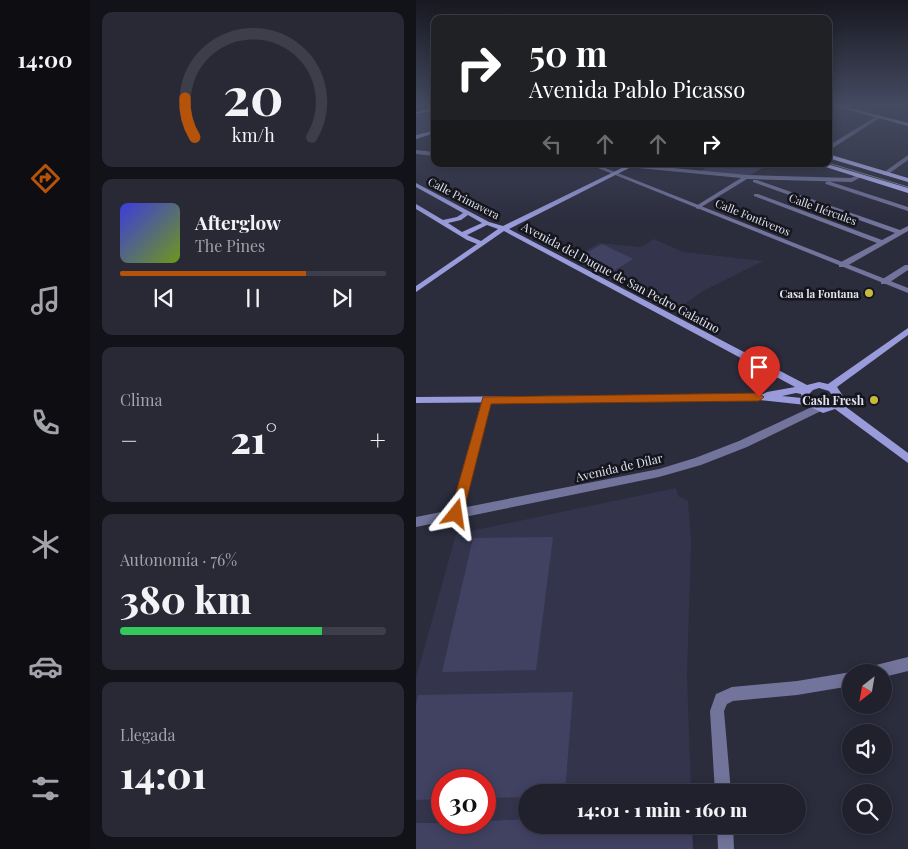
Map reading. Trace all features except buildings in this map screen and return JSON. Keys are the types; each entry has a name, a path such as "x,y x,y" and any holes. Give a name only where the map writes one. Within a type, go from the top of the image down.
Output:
{"main road":[{"path":"832,157 908,180"},
{"path":"416,290 503,229 628,167"},
{"path":"830,167 908,191"},
{"name":"Calle Primavera","path":"416,185 467,213 503,229"},
{"path":"416,206 482,244"},
{"path":"444,222 459,219 467,213"},
{"path":"462,234 487,223"},
{"name":"Avenida del Duque de San Pedro Galatino","path":"503,229 806,390"},
{"path":"830,387 908,331"},
{"path":"759,397 806,390 819,384 830,387 839,396 837,405"},
{"path":"806,390 813,405"},
{"path":"416,400 759,397 828,409 837,405"},
{"path":"837,405 908,459"}],"street":[{"path":"416,152 431,154"},
{"path":"885,174 908,157"},
{"name":"Calle Fontiveros","path":"598,167 908,291"},
{"path":"650,167 746,178 852,180 860,176"},
{"path":"698,207 746,178"},
{"path":"746,178 900,232"},
{"path":"818,179 908,210"},
{"name":"Calle Hércules","path":"756,195 882,242"},
{"path":"842,265 908,228"},
{"path":"884,282 908,267"},
{"path":"456,514 487,400"},
{"name":"Avenida de Dílar","path":"416,522 632,479 697,462 743,444 813,405"},
{"path":"892,668 908,664"},
{"path":"722,784 717,711 721,699 732,694 797,688 842,680"},
{"path":"725,834 726,849"}],"shaded area":[{"path":"707,167 764,167 750,175 698,172"},
{"path":"654,239 683,252 763,261 703,291 679,308 577,256 599,243 641,247"},
{"path":"602,244 633,259 612,272 581,256"},
{"path":"676,488 678,496 688,501 691,541 687,676 691,784 518,784 518,819 496,820 496,769 431,769 431,822 416,823 416,678 456,534"},
{"path":"553,537 536,670 442,672 473,538"},
{"path":"573,692 566,784 518,784 518,797 496,798 496,769 431,769 431,799 416,800 416,704 418,695"},
{"path":"518,819 518,834 692,834 693,849 416,849 416,823 431,823 431,834 496,834 496,820"}],"tram line":[{"path":"832,164 908,187"}],"place":[{"name":"Casa la Fontana","path":"869,293"},
{"name":"Cash Fresh","path":"874,400"}],"route":[{"path":"456,514 487,400 759,397"}]}
